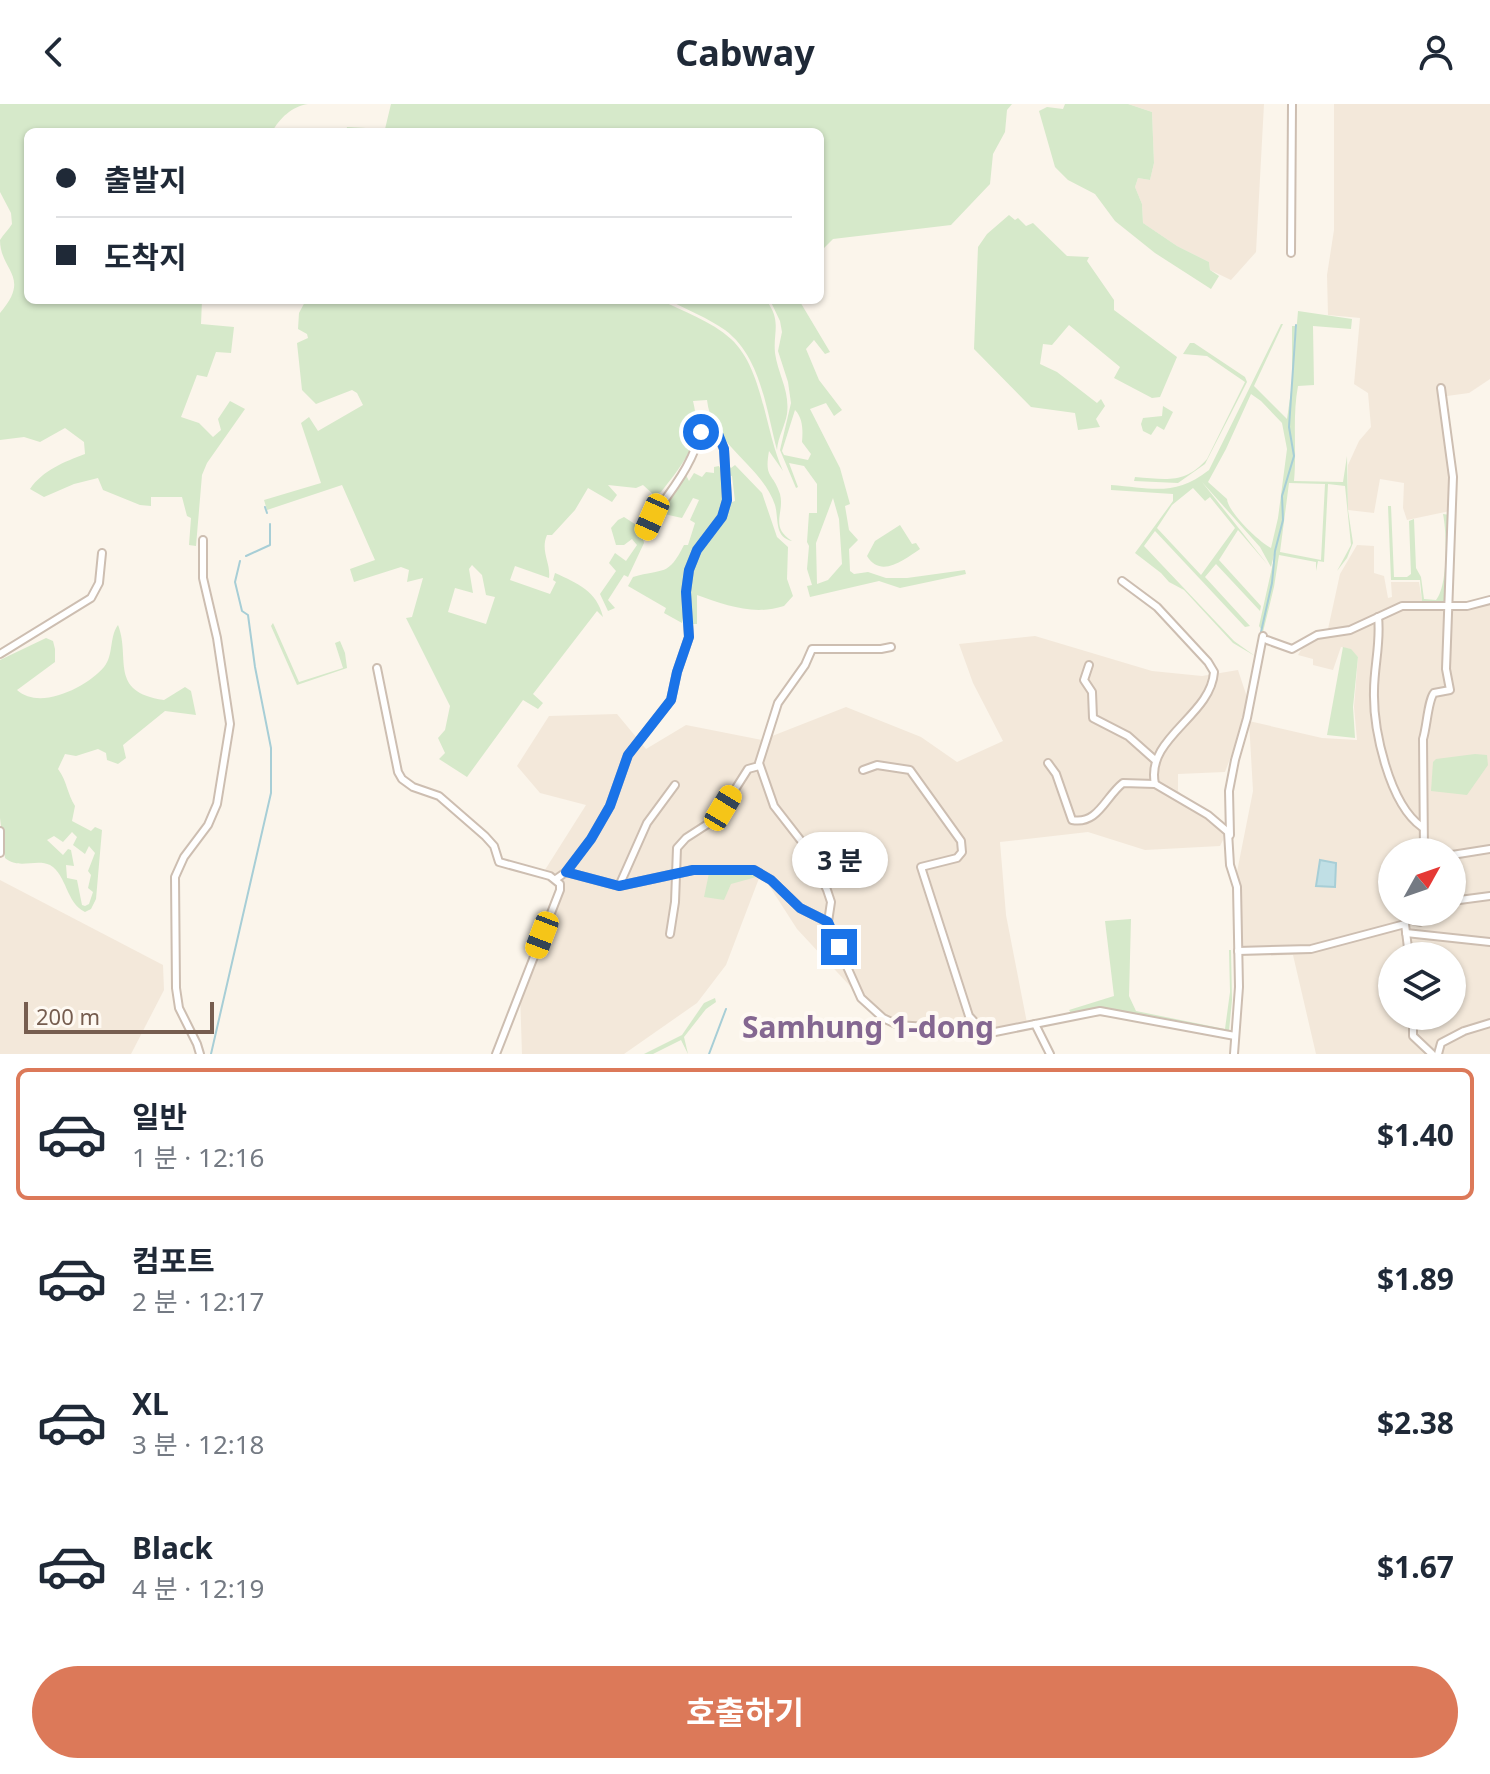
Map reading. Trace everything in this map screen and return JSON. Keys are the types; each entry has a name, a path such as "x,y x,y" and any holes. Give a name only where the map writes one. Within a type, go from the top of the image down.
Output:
{"street":[{"path":"1291,253 1292,104"},
{"path":"1423,838 1423,739 1429,721 1429,700 1434,693 1450,690 1451,686 1446,675 1453,477 1441,388"},
{"path":"556,879 566,872 591,839 610,806 628,755 671,700 689,637 686,592 689,570 697,550 722,517 727,500 724,449 712,424 706,425 701,432 691,459 645,532"},
{"path":"200,1054 179,1008 176,988 175,877 184,857 208,825 217,804 230,724 217,638 203,578 203,540"},
{"path":"0,654 91,598 99,583 102,553"},
{"path":"1122,581 1157,607 1214,672 1206,694 1155,760 1155,784"},
{"path":"1234,1054 1239,987 1237,887 1229,855 1229,791 1265,638 1292,649 1317,635 1343,632 1407,605 1467,606 1490,600"},
{"path":"1378,617 1374,700 1386,774 1422,827"},
{"path":"891,647 812,649 805,665 778,703 761,751 759,766 778,813 809,851 824,881 831,902 828,922 858,992 883,1018 898,1025 917,1028 995,1032 1104,1011 1235,1036"},
{"path":"1089,665 1084,680 1092,692 1092,716 1128,736 1155,760"},
{"path":"377,668 402,779 413,787 439,796 492,842 499,862 556,879"},
{"path":"1048,763 1056,774 1069,817 1077,821 1094,817 1123,783 1155,784 1208,815 1230,835"},
{"path":"863,770 877,765 910,770 961,841 962,852 957,858 921,867 969,1016 982,1030"},
{"path":"670,934 675,857 679,845 717,818 748,769 759,766"},
{"path":"619,886 647,823 675,785"},
{"path":"0,831 0,853"},
{"path":"1466,853 1490,849"},
{"path":"566,872 619,886 693,870 754,870 771,880 800,908 828,922"},
{"path":"496,1054 560,890 556,879"},
{"path":"1466,899 1490,896"},
{"path":"1238,951 1329,946 1385,926"},
{"path":"1406,926 1407,942"},
{"path":"1406,933 1490,942"},
{"path":"1413,1030 1413,1036 1435,1054 1441,1043 1464,1031 1490,1023"},
{"path":"1035,1024 1050,1054"}],"shaded area":[{"path":"1128,104 1264,104 1256,252 1231,280 1210,270 1209,262 1177,246 1143,223 1142,204 1135,187 1138,178 1150,180 1154,163 1152,112"},
{"path":"1334,104 1490,104 1490,379 1469,393 1447,396 1450,511 1407,520 1403,508 1404,483 1380,479 1374,513 1348,510 1348,465 1359,441 1371,427 1368,393 1354,384 1360,318 1328,315 1327,275 1334,230"},
{"path":"1357,545 1374,546 1374,573 1384,576 1388,598 1392,597 1391,582 1419,582 1423,607 1451,609 1477,607 1490,602 1490,1054 1316,1054 1293,955 1241,956 1235,882 1253,791 1249,721 1322,738 1357,740 1354,707 1358,657 1350,649 1341,647 1333,670 1313,665 1313,659 1298,655 1311,633 1328,629 1340,574"},
{"path":"1035,636 1152,671 1202,676 1238,670 1250,706 1225,772 1178,774 1178,791 1223,832 1220,846 1145,850 1088,832 1000,842 1006,915 1027,1023 986,1029 908,1025 877,1015 797,929 761,873 726,965 697,1003 624,1054 522,1054 520,993 565,873 543,873 586,805 540,793 517,766 549,716 617,714 646,749 686,725 762,740 846,707 921,737 957,762 1003,741 973,683 959,644"},
{"path":"0,880 163,965 164,990 131,1054 0,1054"}],"green space":[{"path":"0,104 308,104 287,114 274,128 24,128 24,304 202,304 201,324 234,327 231,353 216,352 207,377 197,375 181,417 199,423 213,437 221,430 218,419 230,401 245,409 202,475 196,546 189,545 191,518 187,516 182,497 151,497 151,506 140,505 103,490 98,478 44,497 30,489 48,472 85,454 84,442 65,428 40,442 24,437 0,440 0,313 14,290 14,282 1,251 0,240 12,224 11,213 0,192"},
{"path":"391,104 1012,104 1007,110 1005,132 993,154 990,184 951,225 833,239 824,248 824,128 385,128"},
{"path":"1065,104 1128,104 1152,112 1154,163 1150,180 1138,178 1135,187 1142,204 1143,223 1177,246 1209,262 1210,270 1219,276 1211,289 1155,253 1115,221 1095,194 1068,180 1055,167 1039,111 1047,107 1063,109"},
{"path":"1009,215 1026,226 1033,223 1067,256 1089,257 1087,261 1114,300 1114,310 1177,357 1160,397 1152,398 1114,378 1120,367 1069,325 1052,345 1043,344 1040,364 1057,372 1097,403 1101,399 1105,406 1096,419 1100,427 1078,430 1075,413 1031,407 974,349 978,247 987,234"},
{"path":"304,304 669,304 715,327 731,339 750,366 783,471 769,451 768,471 781,501 779,525 792,541 780,532 775,505 768,491 718,430 707,400 693,401 694,439 684,460 661,492 654,495 643,485 636,488 608,485 617,495 612,502 588,488 575,510 552,535 547,535 545,546 549,578 515,566 510,580 550,594 556,582 553,580 555,573 578,584 591,594 603,617 597,611 533,694 543,703 538,709 523,700 467,777 439,759 445,753 438,738 445,730 450,706 406,618 412,617 423,578 407,582 409,570 401,567 354,582 350,569 375,560 342,485 267,510 264,500 321,483 301,423 309,417 318,431 363,405 352,390 316,404 302,390 297,343 308,338 298,329 299,313","holes":["472,565 482,575 486,595 495,597 486,624 448,612 455,588 473,593 469,569"]},
{"path":"677,304 769,304 771,307 775,320 775,353 787,405 777,450 760,385 747,354 725,330"},
{"path":"772,304 801,304 830,352 825,354 814,340 806,349 819,380 842,410 834,416 826,403 810,409 840,468 850,504 845,506 849,530 858,540 849,549 850,571 854,574 868,572 886,578 965,570 966,574 900,588 879,581 810,597 807,586 812,585 807,569 807,542 809,513 817,513 817,484 804,466 789,463 796,488 780,450 791,403 778,351 782,332","holes":["795,410 802,442 811,454 808,460 784,455 782,451","833,498 839,519 842,564 828,580 817,584 816,543"]},
{"path":"1298,311 1352,319 1351,329 1313,326 1314,385 1298,386 1295,422 1294,481 1343,482 1347,456 1348,510 1353,543 1347,558 1337,571 1351,545 1345,486 1328,484 1324,562 1318,561 1316,571 1316,562 1279,555 1263,632 1259,626 1281,527 1271,567 1260,547 1202,482 1268,565 1238,530 1219,560 1261,606 1260,611 1216,564 1205,577 1250,626 1245,627 1155,531 1144,546 1234,641 1255,656 1233,643 1184,590 1169,582 1135,553 1173,501 1173,494 1111,490 1111,485 1163,489 1185,484 1209,470 1281,324 1254,386 1287,419 1292,384 1292,326 1295,326 1295,346","holes":["1251,394 1282,423 1287,449 1271,548 1244,526 1227,499 1208,482","1289,483 1325,484 1321,560 1280,552","1193,488 1205,501 1210,497 1235,528 1201,575 1157,528 1172,505"]},
{"path":"1190,343 1245,377 1247,382 1205,464 1178,483 1134,481 1135,477 1182,477 1199,467 1207,459 1245,382 1207,356 1183,354"},
{"path":"1163,406 1173,412 1164,430 1157,426 1151,435 1143,431 1143,418 1162,416"},
{"path":"726,464 731,468 735,465 762,493 777,537 788,547 787,579 793,596 784,606 750,610 697,595 697,624 691,624 689,588 694,561 724,517 729,503 735,501 732,476 726,475"},
{"path":"719,466 725,502 716,522 695,548 682,623 664,613 666,608 628,586 633,577 669,567 684,545 688,545 695,523 690,520 699,500 693,498 682,518 664,514 661,520 656,520 646,539 652,522 686,475 689,481 694,473 702,477 706,472 714,473 714,467"},
{"path":"1388,506 1391,506 1394,577 1411,574 1409,521 1414,519 1416,568 1421,577 1424,599 1436,600 1440,593 1446,559 1443,514 1450,515 1444,604 1422,601 1420,580 1391,580"},
{"path":"624,517 641,528 644,543 628,577 624,575 608,600 615,608 608,611 600,594 616,571 609,563 615,553 626,561 637,545 632,539 624,545 616,545 611,528"},
{"path":"900,525 912,544 916,543 920,549 893,565 886,567 873,563 867,556 875,541"},
{"path":"273,623 299,682 343,668 335,643 340,641 347,668 297,685 271,626"},
{"path":"118,625 125,672 135,690 164,700 185,687 191,691 196,715 165,711 123,745 126,758 118,764 107,760 106,753 98,749 76,756 65,754 58,769 75,806 72,821 91,831 95,827 102,830 96,899 91,909 85,912 74,902 60,875 50,865 22,864 5,858 0,818 0,660 46,638 53,641 55,662 17,690 38,698 63,694 86,682 104,667","holes":["72,832 77,837 73,845 85,854 89,846 95,853 88,871 91,875 88,888 93,892 89,904 85,906 82,905 77,880 67,878 66,865 74,866 71,850 68,849 63,855 47,840 54,836 63,842"]},
{"path":"1343,647 1351,649 1358,657 1353,707 1355,738 1327,735"},
{"path":"1487,755 1488,765 1467,795 1431,791 1433,762 1436,759"},
{"path":"754,872 760,876 731,884 724,900 704,897 709,873"},
{"path":"1131,919 1129,996 1136,1011 1225,1029 1231,950 1232,1000 1229,1031 1101,1007 1071,1013 1069,1010 1114,996 1105,921"},
{"path":"715,998 716,1002 706,1009 684,1037 688,1054 681,1040 653,1054 644,1054 682,1035 704,1003"}],"water":[{"path":"1320,860 1336,863 1335,887 1316,886"}],"waterway":[{"path":"1261,632 1283,520 1282,496 1294,456 1289,427 1296,325"},
{"path":"265,507 267,513"},
{"path":"246,556 270,545 270,524"},
{"path":"211,1054 271,793 271,748 248,615 242,611 235,582 240,561"},
{"path":"709,1054 726,1009"}],"district":[{"name":"Samhung 1-dong","path":"868,1028"}],"route":[{"path":"701,432 708,423 712,424 724,449 727,500 722,517 697,550 689,570 686,592 689,637 671,700 628,755 610,806 591,839 566,872 619,886 693,870 754,870 779,886 800,908 828,922 839,947"}]}
